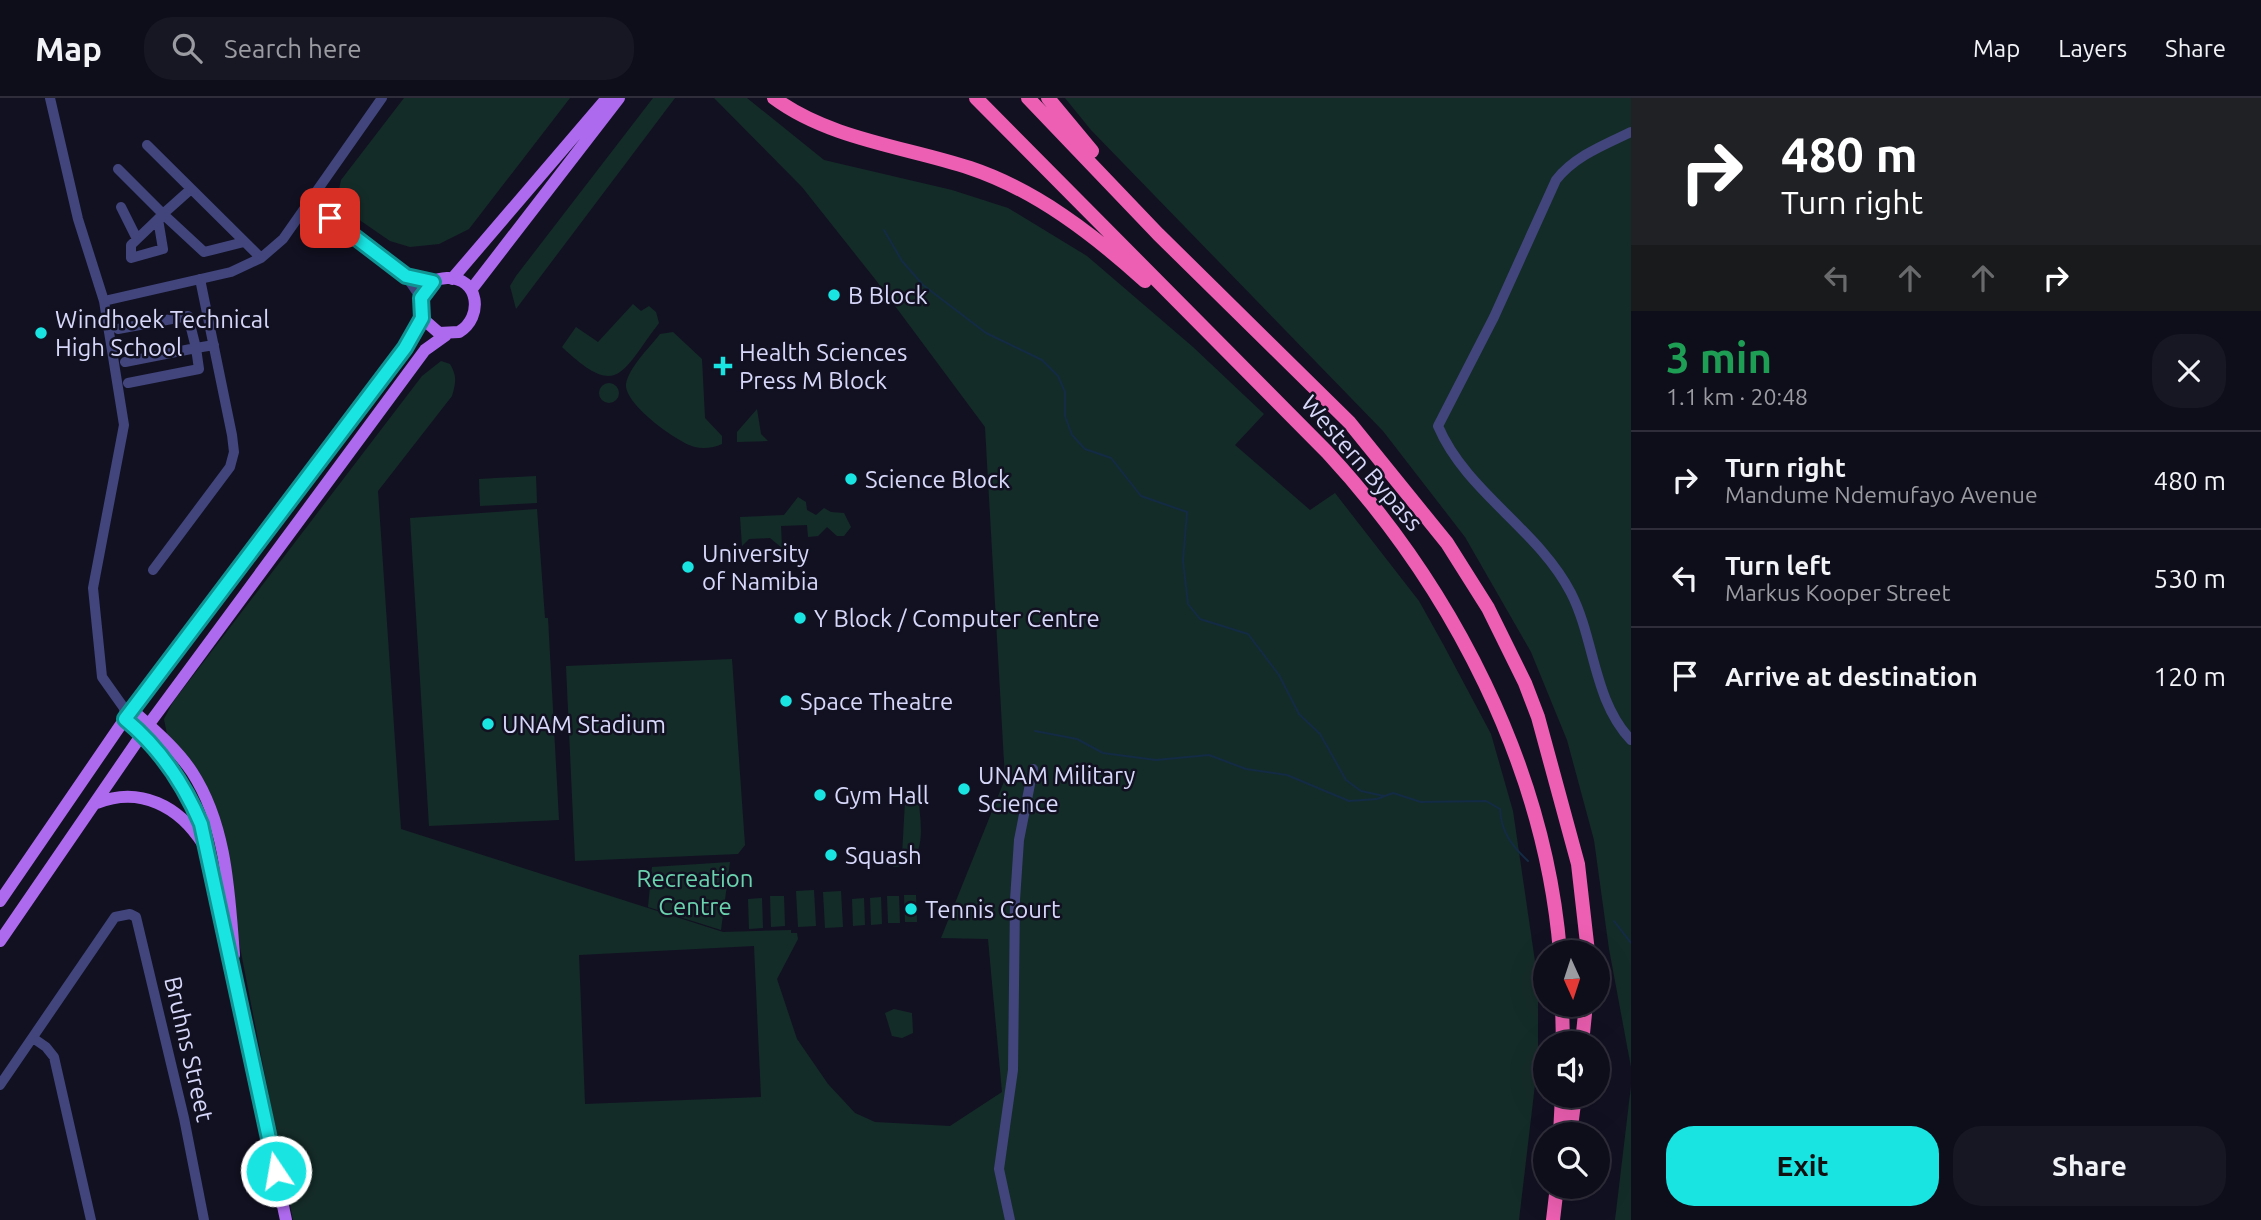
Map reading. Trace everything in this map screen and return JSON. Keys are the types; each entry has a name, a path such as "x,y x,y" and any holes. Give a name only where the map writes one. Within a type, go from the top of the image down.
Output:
{"highway":[{"path":"774,98 816,122 974,169 1055,211 1118,256 1290,415"},
{"name":"Western Bypass","path":"976,98 1347,474 1430,583 1474,664 1503,727 1537,829 1550,884 1558,940"},
{"name":"Western Bypass","path":"1028,98 1158,233 1349,422 1415,499 1447,543 1488,608 1525,682 1538,718 1578,864 1587,940"},
{"path":"1048,98 1158,233"},
{"path":"1553,1220 1556,1199"}],"main road":[{"path":"462,284 607,98"},
{"path":"462,284 619,98"},
{"path":"0,901 127,712 405,348 422,318 421,298 436,281 462,284"},
{"path":"0,941 146,729 425,350 446,335 462,330 470,324 475,311 462,284"},
{"path":"422,318 430,329 446,335"},
{"path":"127,712 191,770 212,814 228,888 237,993"},
{"path":"146,729 191,801 207,850 286,1220"},
{"path":"97,803 127,796 160,803 178,814 207,850"}],"street":[{"path":"50,98 78,219 104,301 124,425 93,588 102,677 127,712"},
{"path":"104,301 231,272 261,258 283,239 382,98"},
{"path":"1631,132 1568,165 1556,180 1494,317 1438,426 1474,479 1520,526 1568,589 1610,712 1631,740"},
{"path":"147,145 261,258"},
{"path":"118,169 161,216 204,252 244,242"},
{"path":"161,216 161,251 131,258 130,250 137,239 161,216 191,189"},
{"path":"309,202 406,276 421,298"},
{"path":"121,207 137,239"},
{"path":"406,276 436,281"},
{"path":"153,570 233,460 232,435 200,279"},
{"path":"118,328 187,316 190,318 198,370 128,383"},
{"path":"125,362 214,345"},
{"path":"1010,1220 999,1169 1013,1079 1015,900 1019,840 1033,769"},
{"name":"Bruhns Street","path":"33,1038 110,924 123,915 139,921 204,1220"},
{"path":"0,1085 33,1038 46,1046 54,1057 91,1220"}],"green space":[{"path":"404,98 570,98 469,229 439,244 410,247 390,241 342,208 337,199 341,180"},
{"path":"653,98 675,98 516,309 510,286 516,276"},
{"path":"714,98 747,98 824,160 952,190 1008,208 1087,256 1193,347 1264,414 1235,445 1310,510 1335,493 1419,601 1491,734 1513,811 1533,948 1533,1017 1538,1017 1538,1031 1533,1031 1533,1101 1519,1220 293,1220 218,834 167,734 164,719 173,702 422,376 441,361 450,364 454,372 452,396 378,491 401,829 723,932 791,930 791,933 797,933 798,939 777,979 797,1039 828,1084 855,1113 875,1122 950,1126 1002,1092 988,939 941,938 1005,779 985,427 875,279 802,187","holes":["754,946 761,1097 585,1104 579,955"]},
{"path":"1065,98 1631,98 1631,1067 1610,954 1594,840 1567,740 1531,652 1465,537 1383,431 1091,130"},
{"path":"633,304 641,311 649,306 656,312 659,323 636,355 617,374 607,376 595,373 562,347 576,327 598,342"},
{"path":"673,332 702,359 705,418 722,436 722,444 698,448 676,438 642,411 628,392 628,378 640,358 660,334"},
{"path":"609,383 616,386 619,393 616,400 609,403 602,400 599,393 602,386"},
{"path":"757,409 761,434 768,441 737,442 737,432"},
{"path":"536,476 537,503 480,506 479,479"},
{"path":"798,497 806,502 807,510 816,515 824,508 831,512 844,513 851,527 844,536 837,536 827,527 818,536 808,537 807,525 781,526 782,548 770,538 749,539 742,546 740,517 784,515"},
{"name":"UNAM Stadium","path":"537,509 545,618 548,618 559,820 429,826 410,518"},
{"path":"732,659 745,845 738,854 575,861 566,666"},
{"path":"913,791 918,791 921,826 918,849 914,858 905,865 893,867 892,855 902,855 905,802"},
{"name":"Recreation Centre","path":"730,862 721,930 648,907 652,867"},
{"path":"814,890 816,926 798,927 796,891"},
{"path":"841,891 843,927 825,928 823,892"},
{"name":"Tennis Court","path":"904,895 916,895 917,922 905,922"},
{"path":"770,896 784,896 785,926 771,927"},
{"path":"887,896 899,896 900,923 888,923"},
{"path":"881,897 882,924 871,925 870,898"},
{"path":"762,898 763,928 749,929 748,899"},
{"path":"864,898 865,925 853,926 852,899"},
{"path":"894,1009 912,1013 913,1033 902,1038 892,1036 885,1013"},
{"path":"1631,1086 1631,1220 1615,1220"}],"waterway":[{"path":"884,230 902,261 923,285 986,333 1042,360 1058,376 1065,392 1065,416 1072,435 1085,449 1111,458 1141,496 1187,512 1183,561 1188,604 1200,619 1248,634 1279,675 1299,714 1320,734 1346,780 1361,791 1384,796"},
{"path":"1035,731 1077,739 1103,753 1156,760 1209,755 1246,769 1287,775 1349,801 1377,799 1393,793 1421,802 1486,801 1500,809 1508,838 1528,861"},
{"path":"1614,921 1631,943"}],"place":[{"name":"B Block","path":"834,295"},
{"name":"Windhoek Technical High School","path":"41,333"},
{"name":"Health Sciences Press M Block","path":"723,366"},
{"name":"Science Block","path":"851,479"},
{"name":"University of Namibia","path":"688,567"},
{"name":"Y Block / Computer Centre","path":"800,618"},
{"name":"Space Theatre","path":"786,701"},
{"name":"UNAM Stadium","path":"488,724"},
{"name":"UNAM Military Science","path":"964,789"},
{"name":"Gym Hall","path":"820,795"},
{"name":"Squash","path":"831,855"},
{"name":"Tennis Court","path":"911,909"}],"route":[{"path":"276,1171 225,945 201,824 191,801 170,767 142,733 125,719 196,621 405,348 422,318 421,298 433,282 406,276 330,218"}]}
